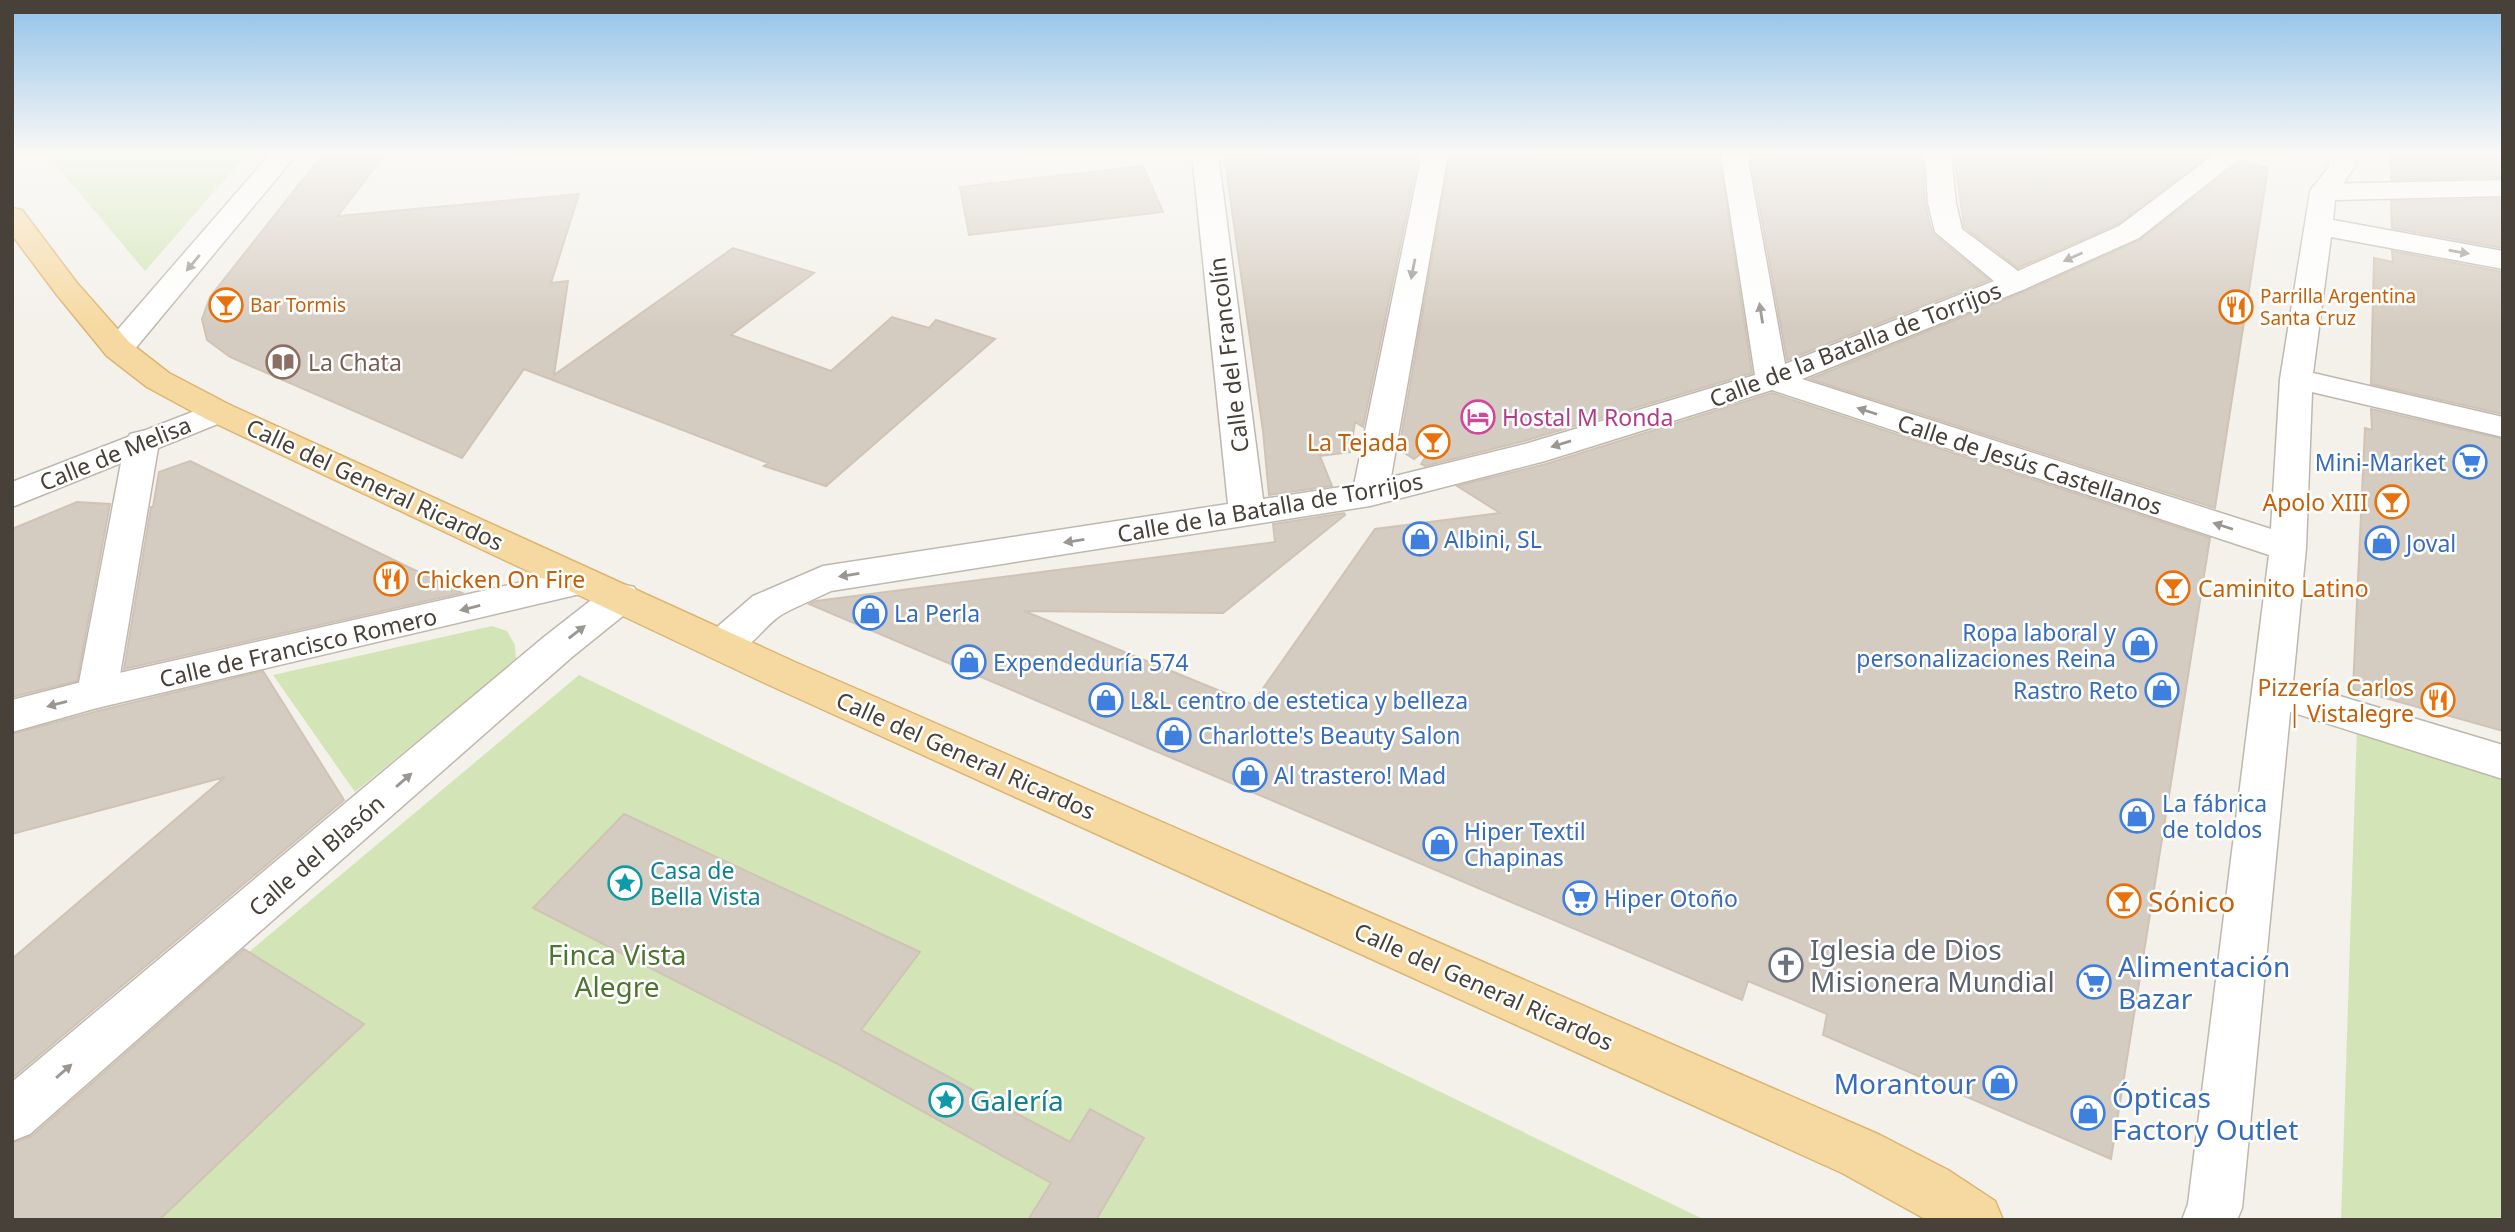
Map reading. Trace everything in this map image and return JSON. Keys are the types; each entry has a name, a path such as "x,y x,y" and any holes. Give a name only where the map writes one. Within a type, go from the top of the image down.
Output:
{"main road":[{"name":"Calle del General Ricardos","path":"12,216 67,289 118,349 158,380 218,412 783,674 1861,1154 1929,1189 1976,1220"}],"street":[{"path":"118,349 235,211"},
{"name":"Calle del Francolín","path":"1212,211 1247,514"},
{"path":"1370,494 1424,211"},
{"path":"1744,211 1772,380"},
{"path":"1944,211 1949,232 2015,284"},
{"name":"Calle de la Batalla de Torrijos","path":"723,644 767,606 823,579 1370,494 1533,453 1772,380 2015,284 2129,232 2156,211"},
{"path":"2209,1220 2215,1208 2273,691 2288,548 2296,379 2316,211"},
{"path":"2374,211 2503,260"},
{"path":"2296,379 2503,427"},
{"name":"Calle de Jesús Castellanos","path":"1772,380 2288,548"},
{"name":"Calle de Melisa","path":"12,495 218,412"},
{"path":"97,693 142,442"},
{"name":"Calle de Francisco Romero","path":"12,716 97,693 602,589"},
{"name":"Calle del Blasón","path":"12,1116 558,647 602,589"},
{"path":"2273,691 2503,762"}],"green space":[{"path":"95,211 197,211 145,271"},
{"path":"492,626 507,631 515,645 516,660 355,792 273,675"},
{"name":"Finca Vista Alegre","path":"579,675 1705,1220 12,1220 12,1161 249,952"},
{"path":"2357,726 2503,770 2503,1220 2341,1220"}],"building":[{"path":"278,211 341,211 338,216 387,211 573,211 551,283 568,281 554,375 733,248 814,273 731,335 831,371 892,317 929,328 936,320 995,339 826,486 764,466 768,463 524,369 462,458 230,357 207,340 202,319 210,297"},
{"path":"965,211 1163,212 969,235"},
{"path":"1232,211 1407,211 1363,427 1355,422 1350,452 1320,456 1332,486 1269,495 1263,431"},
{"path":"1440,211 1728,211 1752,373 1524,441 1425,466 1421,464 1434,444 1414,459 1399,449"},
{"path":"1760,211 1927,211 1932,233 1989,280 1787,360"},
{"path":"1962,211 2135,211 2118,224 2018,268 1964,227"},
{"path":"2176,211 2261,211 2215,508 1810,379 2026,291 2140,240"},
{"path":"2391,211 2503,211 2503,248 2392,228"},
{"path":"2392,251 2503,272 2503,414 2371,384 2374,258 2393,262"},
{"path":"1772,393 2210,538 2111,1159 1823,1035 1827,1014 1748,981 1742,1000 809,604 1275,542 1273,524 1344,513 1345,515 1223,613 1024,611 1252,704 1375,529 1500,513 1457,486 1546,464"},
{"path":"2371,409 2503,439 2503,731 2353,689 2365,428 2372,430"},
{"path":"190,461 462,593 124,669 159,472"},
{"path":"77,502 110,504 77,681 12,697 12,529"},
{"path":"263,671 344,800 12,1078 12,959 225,777 12,834 12,734"},
{"path":"624,814 920,952 861,1030 1070,1142 1090,1109 1144,1138 1096,1220 1028,1220 1051,1183 836,1063 533,908"},
{"path":"244,949 364,1024 159,1220 12,1220 12,1143 32,1136"}],"place":[{"name":"Bar Tormis","path":"226,305"},
{"name":"Parrilla Argentina Santa Cruz","path":"2236,307"},
{"name":"La Chata","path":"283,362"},
{"name":"Hostal M Ronda","path":"1478,417"},
{"name":"La Tejada","path":"1433,442"},
{"name":"Mini-Market","path":"2470,462"},
{"name":"Apolo XIII","path":"2392,502"},
{"name":"Albini, SL","path":"1420,539"},
{"name":"Joval","path":"2382,543"},
{"name":"Chicken On Fire","path":"391,579"},
{"name":"Caminito Latino","path":"2173,588"},
{"name":"La Perla","path":"870,613"},
{"name":"Ropa laboral y personalizaciones Reina","path":"2140,645"},
{"name":"Expendeduría 574","path":"969,662"},
{"name":"Rastro Reto","path":"2162,690"},
{"name":"L&L centro de estetica y belleza","path":"1106,700"},
{"name":"Pizzería Carlos | Vistalegre","path":"2438,700"},
{"name":"Charlotte's Beauty Salon","path":"1174,735"},
{"name":"Al trastero! Mad","path":"1250,775"},
{"name":"La fábrica de toldos","path":"2137,816"},
{"name":"Hiper Textil Chapinas","path":"1440,844"},
{"name":"Casa de Bella Vista","path":"625,883"},
{"name":"Hiper Otoño","path":"1580,898"},
{"name":"Sónico","path":"2124,901"},
{"name":"Iglesia de Dios Misionera Mundial","path":"1786,965"},
{"name":"Alimentación Bazar","path":"2094,982"},
{"name":"Morantour","path":"2000,1083"},
{"name":"Galería","path":"946,1100"},
{"name":"Ópticas Factory Outlet","path":"2088,1113"}]}
